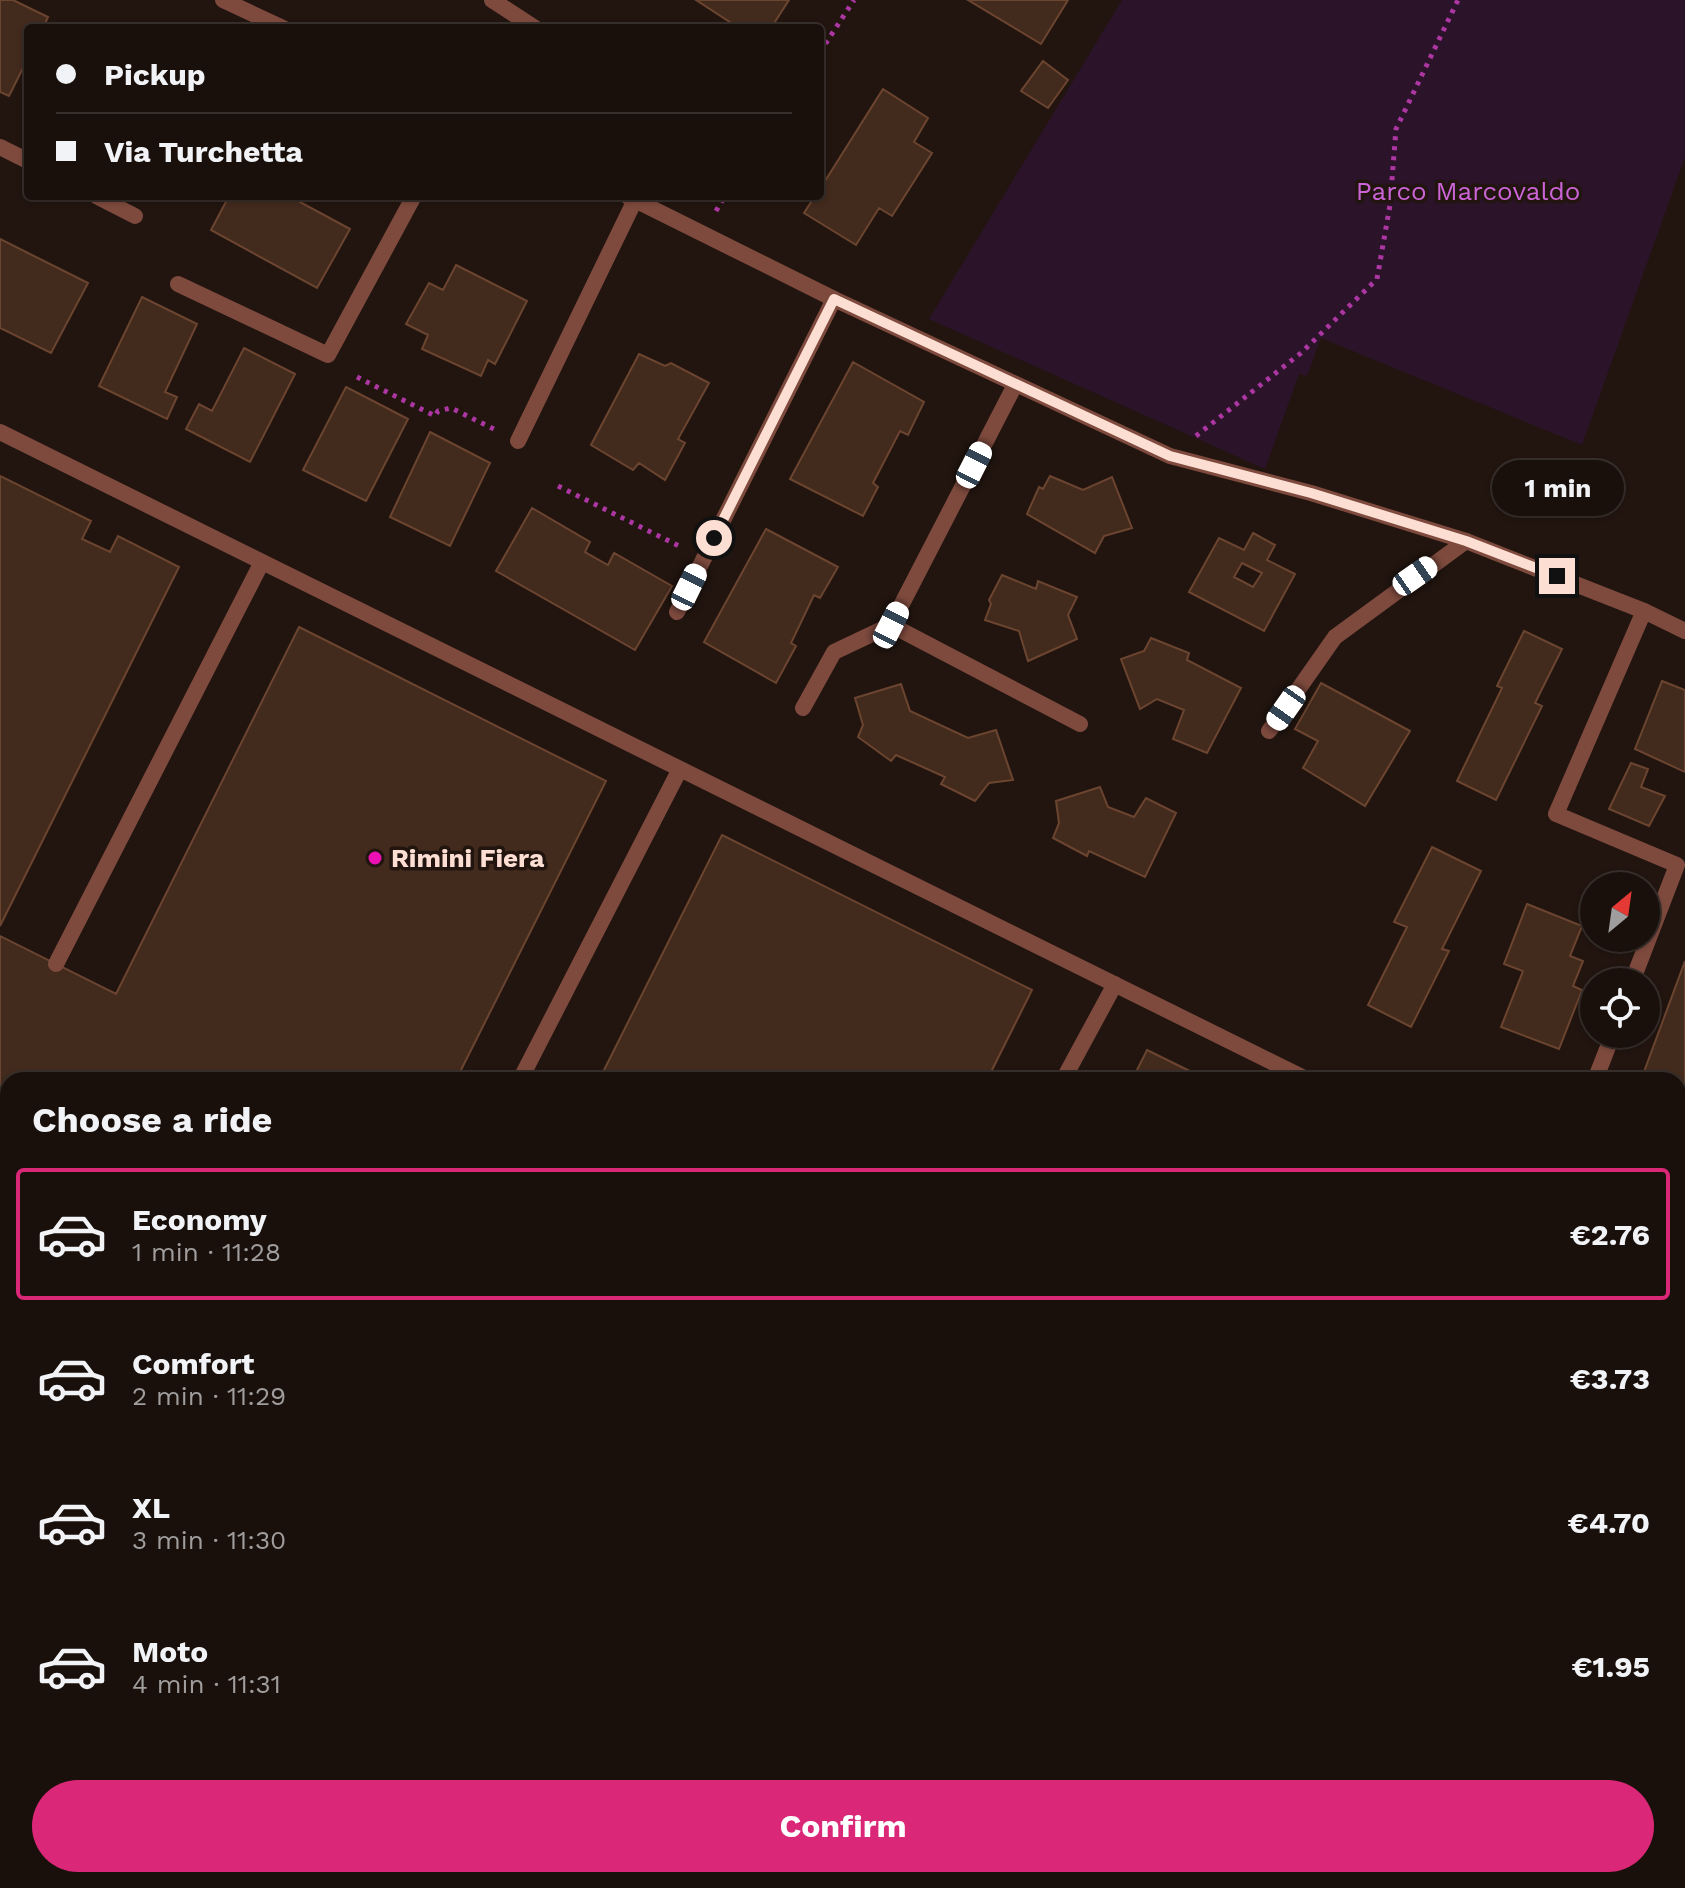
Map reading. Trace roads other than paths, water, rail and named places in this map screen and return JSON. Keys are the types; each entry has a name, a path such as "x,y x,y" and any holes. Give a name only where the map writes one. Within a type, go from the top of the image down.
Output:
{"street":[{"path":"223,0 274,24"},
{"path":"492,0 529,24"},
{"path":"0,147 24,159"},
{"path":"104,200 135,216"},
{"path":"178,284 328,355 412,200"},
{"path":"518,441 630,200"},
{"path":"635,200 834,299 1170,456 1311,493 1466,541 1644,611 1685,631"},
{"path":"677,612 834,299"},
{"path":"803,708 834,652 891,625 1015,385"},
{"path":"0,432 1292,1072"},
{"path":"1269,731 1335,637 1466,541"},
{"path":"56,964 262,562"},
{"path":"1637,968 1677,865 1556,814 1644,611"},
{"path":"891,625 1080,724"},
{"path":"524,1072 680,769"},
{"path":"1067,1072 1115,984"},
{"path":"1598,1072 1608,1048"}],"place":[{"name":"Rimini Fiera","path":"375,858"}],"park label":[{"name":"Parco Marcovaldo","path":"1468,191"}]}
